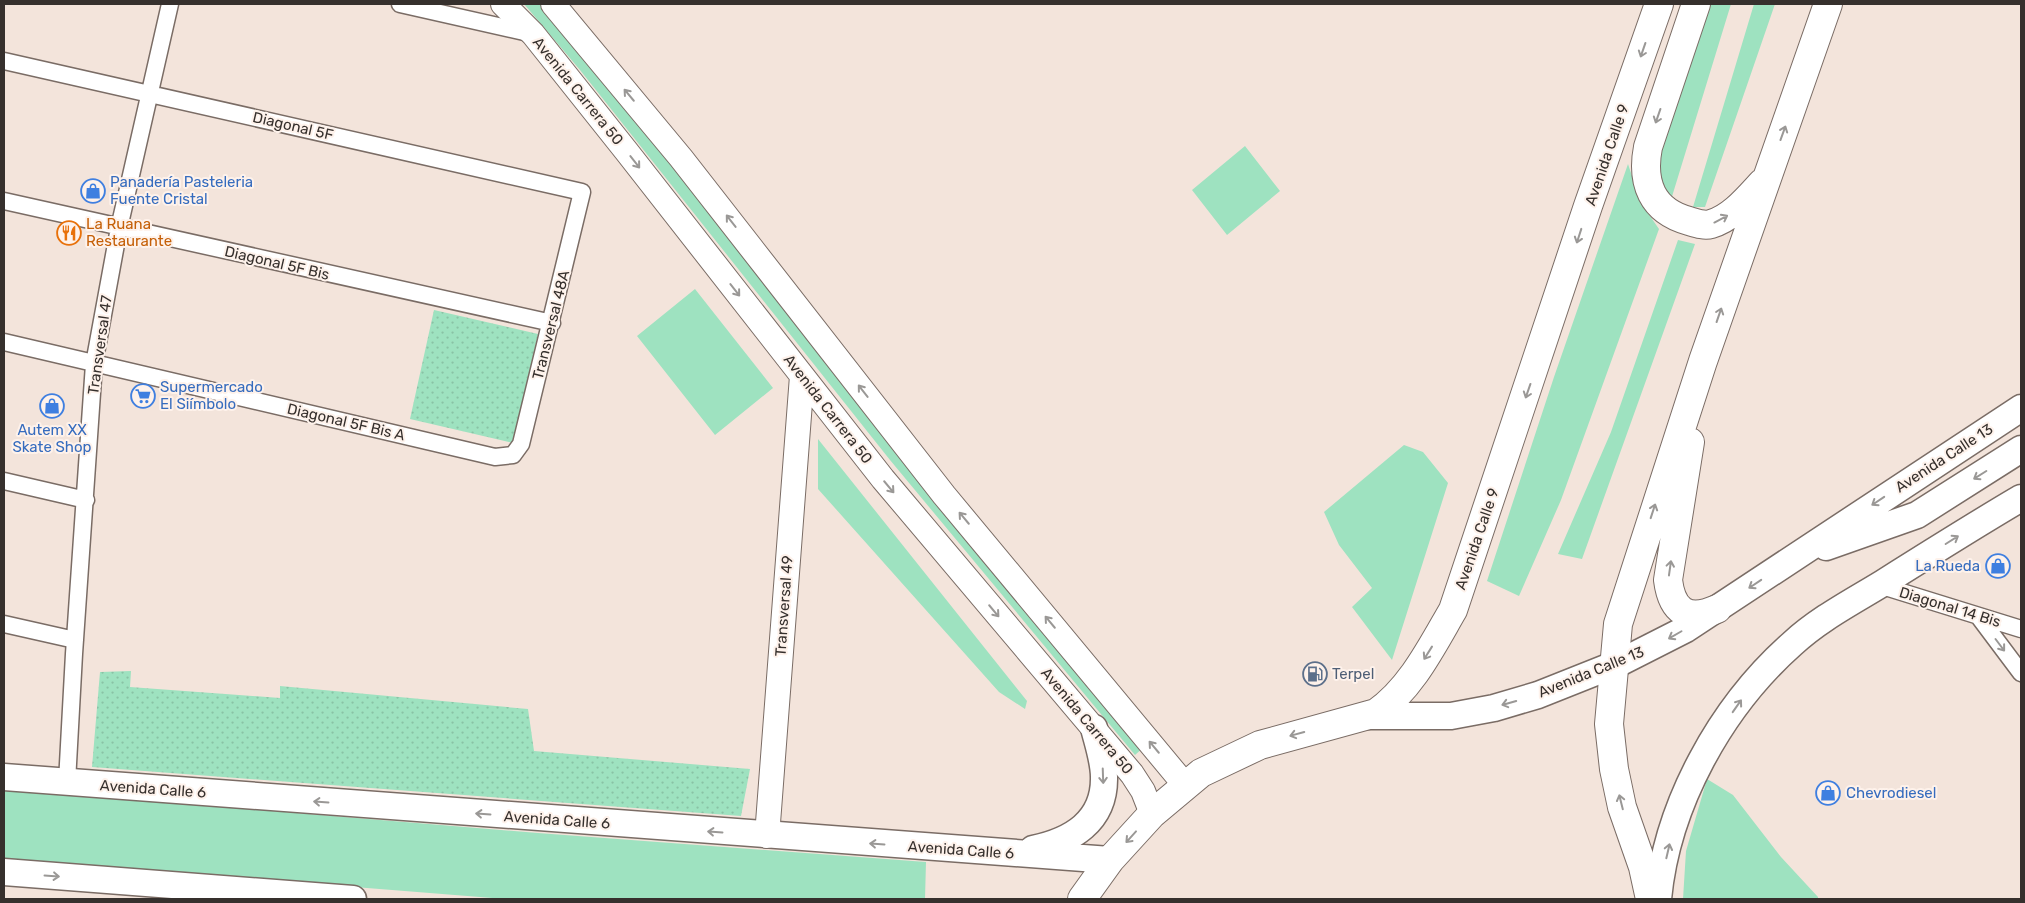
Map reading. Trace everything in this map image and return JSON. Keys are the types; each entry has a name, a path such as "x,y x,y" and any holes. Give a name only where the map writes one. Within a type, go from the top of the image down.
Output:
{"highway":[{"name":"Avenida Calle 9","path":"1082,899 1110,860 1152,814 1186,785 1218,764 1260,745 1366,716 1389,704 1426,657 1453,610 1588,206 1659,4"},
{"path":"1696,4 1648,147 1644,164 1645,179 1659,205 1668,213 1699,224 1711,224 1739,207 1766,179"},
{"path":"1650,899 1643,867 1622,807 1614,769 1609,724 1618,624 1703,361 1828,4"},
{"path":"1703,361 1668,580 1670,594 1675,604 1682,611 1698,615 1717,609"}],"main road":[{"name":"Avenida Carrera 50","path":"503,4 533,34 883,479 1132,774 1143,791 1152,814"},
{"path":"553,4 681,158 944,495 1186,785"},
{"name":"Transversal 49","path":"767,836 802,376"},
{"name":"Avenida Calle 13","path":"1366,716 1451,716 1494,708 1538,695 1613,666 1673,637 2021,408"},
{"name":"Avenida Calle 13","path":"1793,558 1917,515 2021,449"},
{"path":"1658,899 1672,832 1689,787 1712,743 1748,690 1768,666 1821,621 2021,498"},
{"path":"1991,516 2021,505"},
{"path":"1013,853 1053,845 1072,837 1085,826 1098,806 1104,776 1094,728"},
{"name":"Avenida Calle 6","path":"4,777 767,836 1110,860"},
{"path":"4,872 207,893 353,899"}],"street":[{"name":"Transversal 47","path":"67,782 94,364 120,228 170,4"},
{"path":"400,4 533,34"},
{"name":"Diagonal 5F","path":"4,61 149,92 582,192"},
{"name":"Transversal 48A","path":"513,455 521,444 552,323 582,192"},
{"name":"Diagonal 5F Bis","path":"4,201 552,323"},
{"name":"Diagonal 5F Bis A","path":"4,342 495,457 513,455"},
{"path":"4,481 86,500"},
{"name":"Diagonal 14 Bis","path":"1879,585 2021,629"},
{"path":"1979,617 2021,673"},
{"path":"4,624 75,640"}],"green space":[{"path":"524,4 543,4 1144,747 1135,755 890,460 580,70"},
{"path":"1708,4 1731,4 1670,203 1662,190 1658,149"},
{"path":"1754,4 1775,4 1705,207 1693,207"},
{"path":"1245,146 1280,191 1227,235 1192,190"},
{"path":"1628,164 1641,203 1659,229 1561,500 1519,596 1487,581 1554,377"},
{"path":"1678,240 1695,244 1582,559 1558,554 1611,432"},
{"path":"695,289 773,388 715,435 637,336"},
{"path":"434,310 538,334 513,443 410,419"},
{"path":"818,439 1027,701 1025,709 999,692 818,489"},
{"path":"1404,445 1423,452 1448,483 1392,660 1352,607 1372,588 1339,545 1324,512"},
{"path":"131,671 130,687 280,698 280,686 528,709 534,751 750,769 741,816 92,767 100,672"},
{"path":"1707,779 1733,795 1781,857 1818,899 1683,899 1686,851"},
{"path":"4,789 538,833 926,862 925,899 505,899 4,859"}],"place":[{"name":"Panadería Pasteleria Fuente Cristal","path":"93,191"},
{"name":"La Ruana Restaurante","path":"69,233"},
{"name":"Supermercado El Siímbolo","path":"143,396"},
{"name":"Autem XX Skate Shop","path":"52,406"},
{"name":"La Rueda","path":"1998,566"},
{"name":"Terpel","path":"1315,674"},
{"name":"Chevrodiesel","path":"1828,793"}]}
